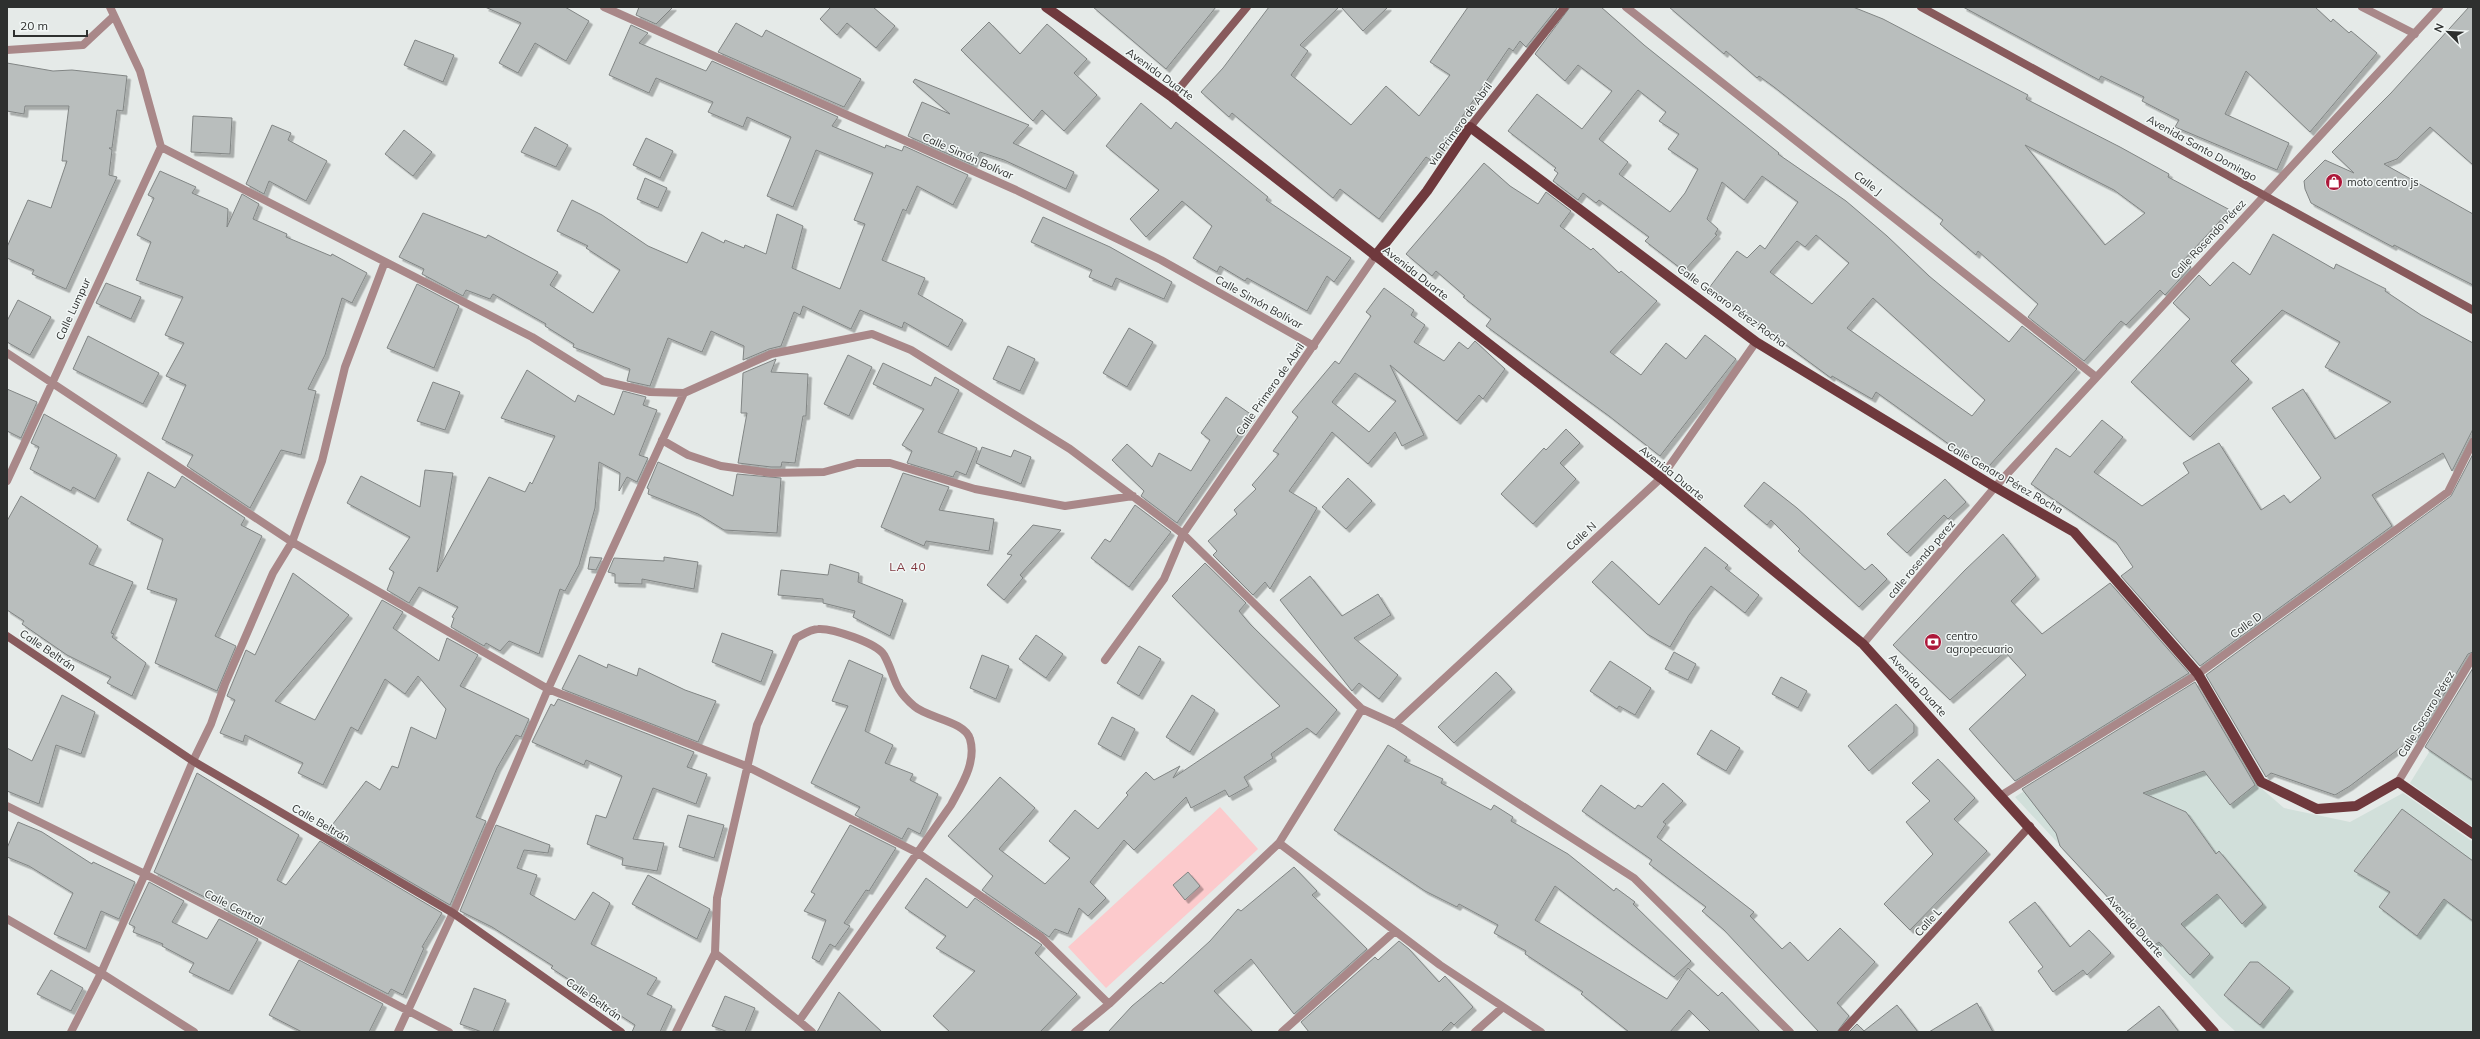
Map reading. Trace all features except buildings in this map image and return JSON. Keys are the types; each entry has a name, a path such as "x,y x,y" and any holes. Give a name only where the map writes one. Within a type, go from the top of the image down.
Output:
{"main road":[{"name":"Avenida Duarte","path":"1046,7 1172,96 1660,478 1864,644 2030,826 2214,1032"},
{"path":"1172,96 1247,7"},
{"name":"via Primero de Abril","path":"1375,256 1427,191 1470,127 1565,7"},
{"name":"Avenida Santo Domingo","path":"1921,7 2473,310"},
{"name":"Calle Genaro Pérez Rocha","path":"1470,127 1756,342 1995,488 2074,532 2198,674 2262,782 2317,809 2356,806 2398,782"},
{"name":"Calle Beltrán","path":"7,636 192,761 453,913 621,1032"},
{"path":"2398,782 2473,834"},
{"name":"Calle L","path":"1842,1032 2030,826"}],"street":[{"path":"110,7 140,71 161,147 384,264 532,337 603,381 650,392 684,393 772,354 872,334 911,350 1050,436 1183,534 1362,709 1395,724 1634,878 1790,1032"},
{"name":"Calle Simón Bolívar","path":"604,7 1016,190 1161,260 1314,346"},
{"name":"Calle J","path":"1626,7 2096,377"},
{"path":"2362,7 2415,34"},
{"name":"Calle Rosendo Pérez","path":"1995,488 2439,7"},
{"path":"7,50 83,45 114,16"},
{"name":"Calle Lumpur","path":"7,481 161,147"},
{"name":"Calle Primero de Abril","path":"1105,660 1164,579 1183,534 1375,256"},
{"path":"71,1032 101,974 192,761 211,724 225,684 273,573 292,542 322,461 345,367 384,264"},
{"name":"Calle N","path":"1395,724 1660,478 1756,342"},
{"path":"7,352 51,384 292,542 548,689 746,766 918,853 1042,937 1109,1004"},
{"path":"398,1032 453,913 548,689 684,393"},
{"path":"662,440 688,455 721,466 771,474 824,472 857,463 890,463 975,489 1065,506 1133,496"},
{"name":"Calle D","path":"2002,795 2198,674 2448,492 2473,442"},
{"name":"calle rosendo perez","path":"1864,644 1995,488"},
{"path":"676,1032 715,953 717,898 746,766 757,725 796,638 818,629 866,640 883,654 896,688 915,707 960,727 970,738 971,757 966,778 951,805 799,1021"},
{"name":"Calle Socorro Pérez","path":"2398,782 2473,657"},
{"path":"1075,1032 1109,1004 1280,843 1362,709"},
{"name":"Calle Central","path":"7,806 145,874 449,1032"},
{"path":"1280,843 1440,965 1541,1032"},
{"path":"7,919 101,974 194,1032"},
{"path":"1282,1032 1395,931"},
{"path":"715,953 812,1032"},
{"path":"1475,1032 1503,1007"}],"shaded area":[{"path":"2473,681 2473,827 2410,783"},
{"path":"2193,683 2261,788 2284,808 2350,822 2403,793 2473,842 2473,1032 2236,1032 2219,1016 2015,797"},
{"path":"1220,807 1258,849 1106,988 1068,947"}],"place":[{"name":"moto centro js","path":"2334,182"},
{"name":"centro agropecuario","path":"1933,642"}],"district":[{"name":"LA 40","path":"908,567"}]}
